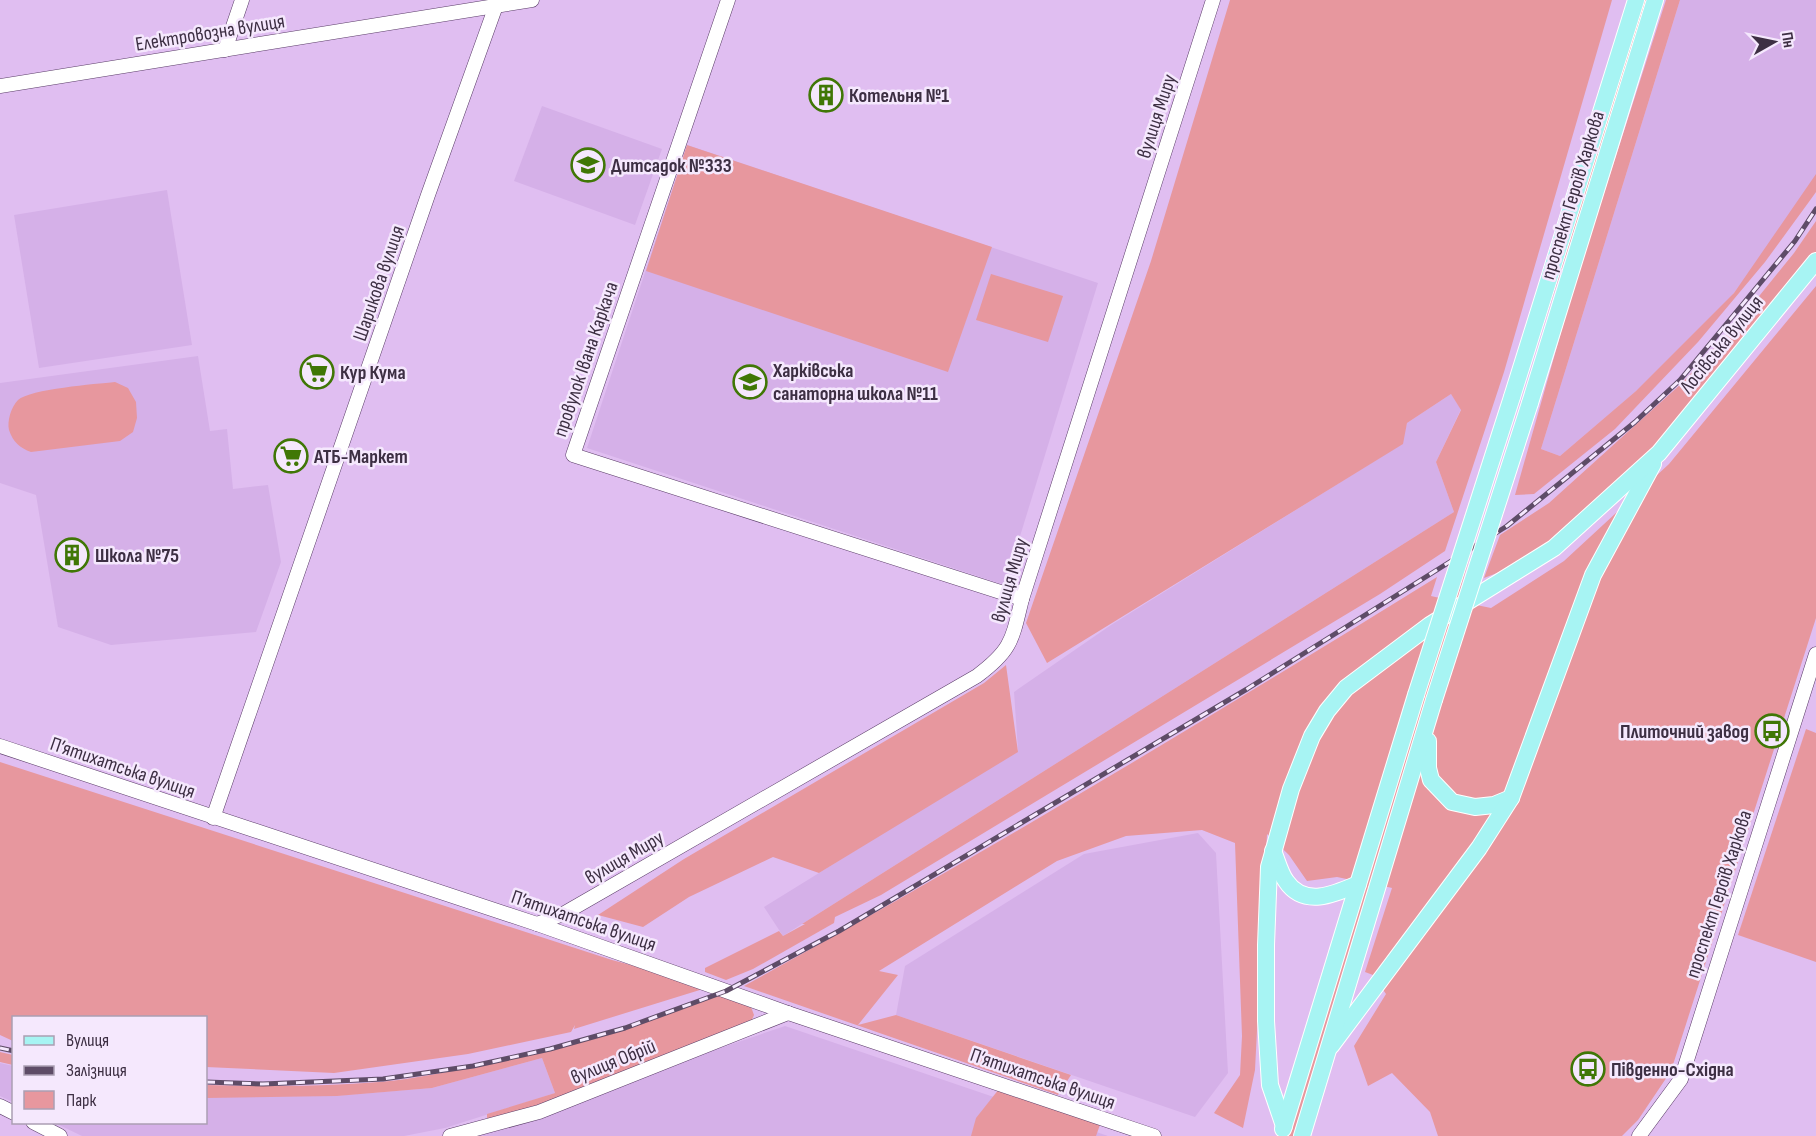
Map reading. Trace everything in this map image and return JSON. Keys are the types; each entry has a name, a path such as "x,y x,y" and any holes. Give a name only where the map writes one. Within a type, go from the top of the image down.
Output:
{"main road":[{"name":"проспект Героїв Харкова","path":"1358,884 1636,0"},
{"name":"проспект Героїв Харкова","path":"1428,720 1530,403 1655,0"},
{"name":"Лосівська вулиця","path":"1659,453 1816,261"},
{"path":"1330,1046 1479,848 1511,798 1593,575 1659,453"},
{"path":"1283,1131 1270,1086 1266,1021 1269,867 1291,789 1312,736 1327,711 1346,688 1430,625 1554,548 1659,453"},
{"path":"1428,720 1428,768 1431,780 1452,802 1475,807 1494,805 1511,798"},
{"path":"1302,1136 1428,720"},
{"path":"1273,851 1286,881 1312,898 1321,898 1358,884"},
{"path":"1283,1131 1358,884"}],"street":[{"path":"225,50 243,0"},
{"name":"Електровозна вулиця","path":"0,86 497,3 532,0"},
{"name":"провулок Івана Каркача","path":"728,0 573,455 1022,599"},
{"name":"вулиця Миру","path":"537,924 563,914 977,676 997,661 1012,641 1022,599 1213,0"},
{"name":"Шарикова вулиця","path":"213,818 497,3"},
{"name":"проспект Героїв Харкова","path":"1639,1136 1682,1078 1816,654"},
{"name":"П’ятихатська вулиця","path":"0,746 537,924 788,1013 1154,1136"},
{"name":"вулиця Обрій","path":"450,1136 539,1112 788,1013"},
{"path":"37,1124 56,1135"}],"shaded area":[{"path":"1680,0 1816,0 1816,184 1703,334 1560,456 1541,449"},
{"name":"Дитсадок №333","path":"542,106 662,149 635,225 514,181"},
{"path":"687,145 1098,283 1005,585 587,448"},
{"path":"167,190 192,345 39,368 14,215"},
{"path":"198,356 210,431 227,429 233,489 268,485 281,562 256,632 111,645 58,627 36,495 0,483 0,383"},
{"path":"1451,394 1461,409 1436,462 1454,512 783,936 764,907 1018,750 1014,692 1111,625 1402,444 1407,423"},
{"path":"1198,833 1216,853 1228,1073 1195,1117 896,1015 905,966 1084,854"},
{"path":"785,1026 1108,1136 462,1136"},
{"path":"542,1058 555,1093 445,1128 404,1136 82,1136 57,1124 207,1124 207,1097 333,1096 432,1088"},
{"path":"0,1063 12,1066 12,1102 0,1096"}],"green space":[{"path":"1230,0 1612,0 1504,372 1445,551 1380,594 881,895 835,917 834,923 753,969 726,980 705,972 705,968 779,931 783,936 805,924 802,924 1454,512 1436,462 1461,410 1451,394 1407,423 1403,444 1047,663 1026,623 1151,261"},
{"path":"1645,0 1649,0 1480,521 1457,601 1491,608 1564,561 1669,464 1816,286 1816,618 1671,1071 1638,1120 1622,1136 1438,1136 1430,1112 1392,1073 1368,1086 1354,1046 1386,994 1373,975 1365,972 1392,888 1371,883 1293,1136 1288,1136 1366,883 1337,877 1307,881 1289,855 1267,834 1255,1070 1243,1128 1214,1113 1240,1075 1242,1036 1235,843 1202,830 1126,836 1057,861 879,971 898,975 858,1025 896,1015 1071,1075 1058,1095 744,986 919,888 1093,786 1437,577 1431,596 1453,601"},
{"path":"1666,0 1680,0 1541,449 1560,456 1636,391 1734,293 1816,174 1816,192 1765,262 1698,342 1615,429 1534,494 1515,495 1573,290"},
{"path":"687,145 992,247 948,372 646,271"},
{"path":"1816,221 1816,254 1677,427 1555,542 1513,567 1484,578 1500,535 1549,503 1682,383 1739,321 1794,253"},
{"path":"991,274 1063,296 1048,342 976,320"},
{"path":"115,382 128,388 136,402 137,418 133,432 120,441 31,452 15,441 9,430 13,406 25,396 64,388"},
{"path":"1006,665 1018,752 819,873 773,857 689,897 643,927 598,915 684,859 984,683"},
{"path":"1806,729 1816,733 1816,962 1738,935"},
{"path":"0,762 612,960 661,973 703,989 574,1029 575,1025 571,1032 468,1054 334,1073 207,1067 207,1016 12,1016 12,1041 0,1035"},
{"path":"719,995 750,1004 754,1015 751,1022 556,1099 487,1121 487,1114 555,1093 542,1058 432,1088 337,1096 207,1098 207,1085 357,1084 420,1077 546,1050 662,1016"},
{"path":"0,1052 12,1055 12,1065 0,1062"},
{"path":"999,1089 1102,1119 1096,1136 971,1136 976,1118"}],"railway":[{"path":"207,1082 263,1084 383,1079 473,1066 550,1049 625,1028 726,991 839,931 1247,689 1507,526 1635,422 1680,380 1795,241 1816,209"},
{"path":"0,1048 12,1051"}],"place":[{"name":"Котельня №1","path":"826,95"},
{"name":"Дитсадок №333","path":"588,165"},
{"name":"Кур Кума","path":"317,372"},
{"name":"Харківська санаторна школа №11","path":"750,382"},
{"name":"АТБ-Маркет","path":"291,456"},
{"name":"Школа №75","path":"72,555"},
{"name":"Плиточний завод","path":"1772,731"},
{"name":"Південно-Східна","path":"1588,1069"}]}
